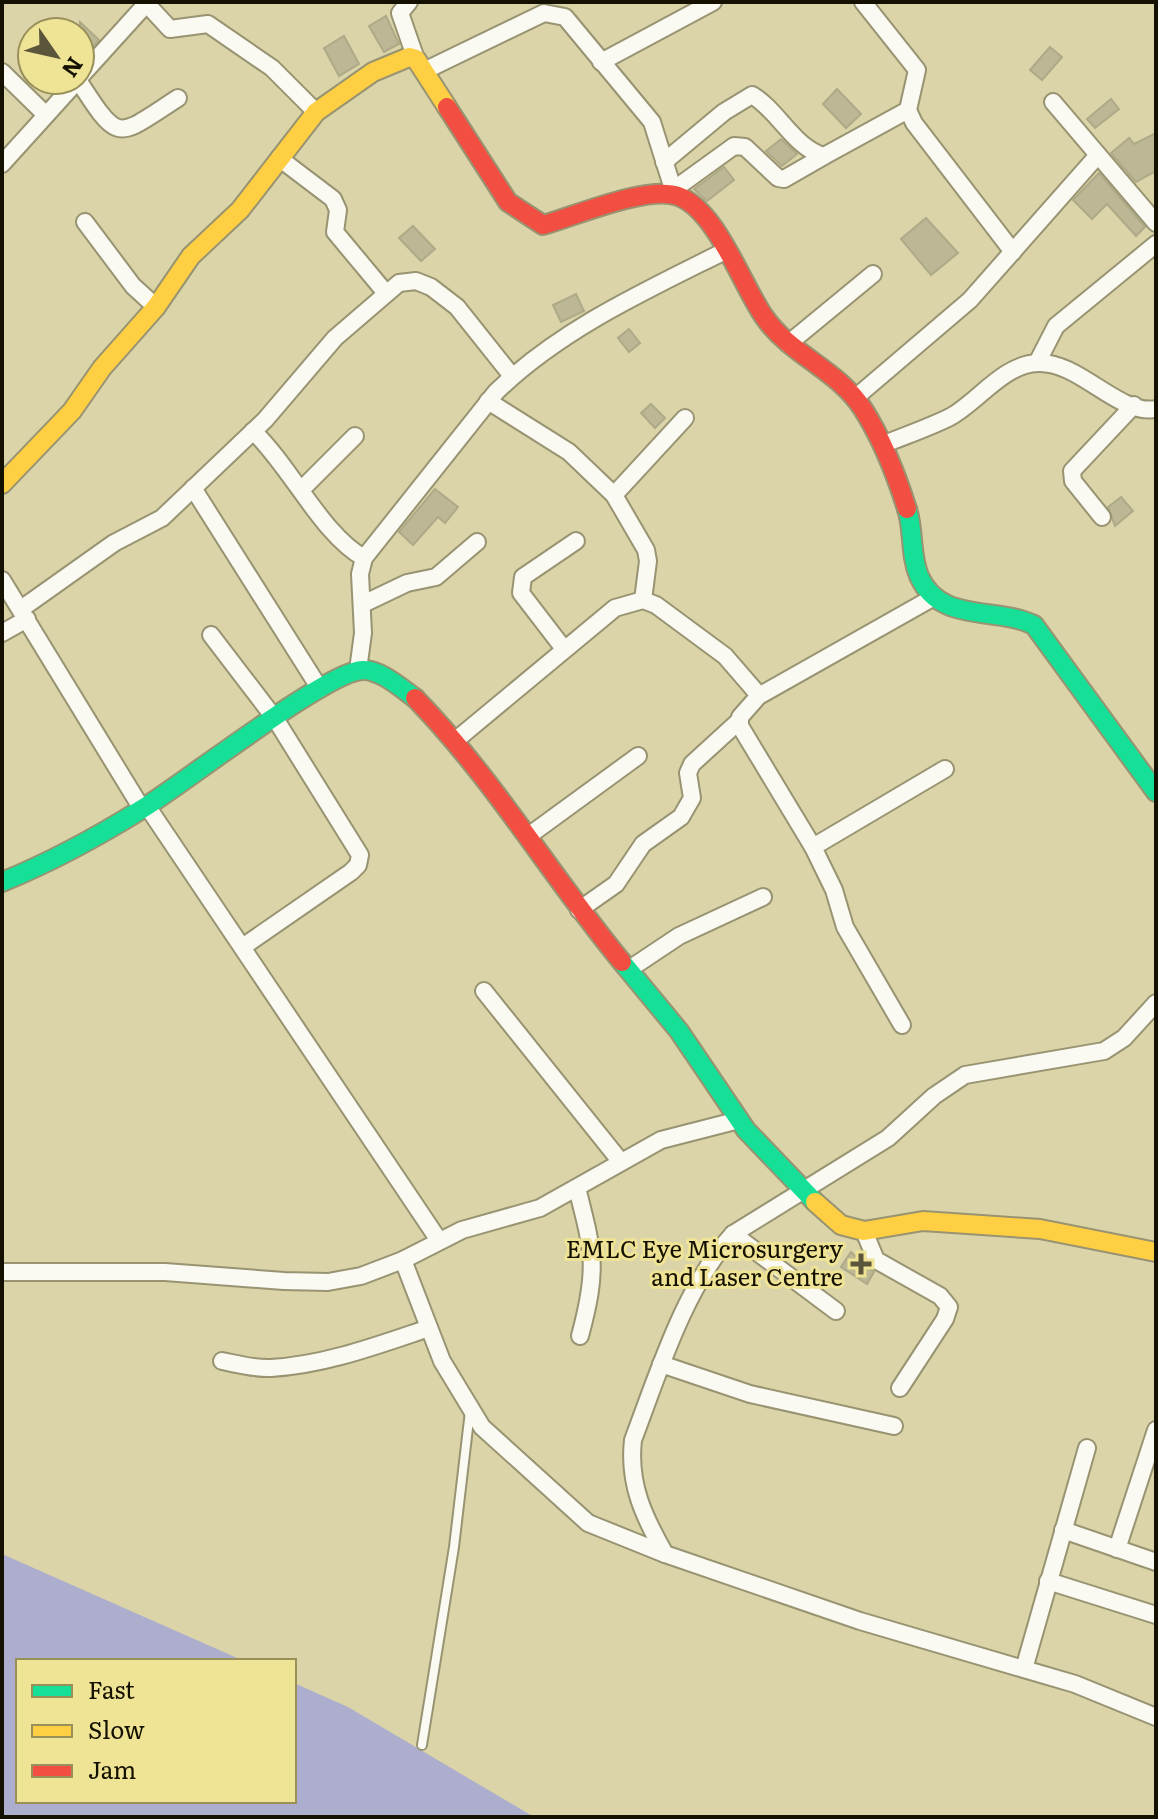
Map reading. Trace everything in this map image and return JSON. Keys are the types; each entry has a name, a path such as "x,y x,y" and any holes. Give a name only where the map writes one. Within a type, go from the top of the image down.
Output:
{"street":[{"path":"409,2 400,13 420,65 508,202 543,225 653,193 671,191 734,146 745,147 778,178 784,179 908,110"},
{"path":"2,484 72,411 102,368 156,307 201,244 240,210 316,112 373,72 403,58 420,65 566,2"},
{"path":"601,62 713,2"},
{"path":"863,2 917,70 908,110 914,123 1013,252"},
{"path":"96,59 146,3 170,29 208,24 272,68 316,112"},
{"path":"544,13 565,17 652,122 671,191 702,215 768,322 788,344 855,398 882,445 911,524 915,566 934,597 961,613 1005,612 1021,616 1034,625 1156,792"},
{"path":"2,72 46,115"},
{"path":"664,162 724,112 752,95 764,102 808,149 824,156"},
{"path":"2,164 63,96"},
{"path":"89,96 105,122 118,130 128,130 178,98"},
{"path":"1053,102 1156,223"},
{"path":"855,398 970,300 1098,155"},
{"path":"279,158 333,199 338,210 335,232 385,292"},
{"path":"85,222 133,286 156,307"},
{"path":"882,445 949,417 992,384 1037,363 1056,326 1156,244"},
{"path":"358,670 363,604 360,574 364,558 488,401 512,376 610,309 725,251"},
{"path":"788,344 873,274"},
{"path":"2,633 114,543 162,518 253,431 335,338 399,283 416,281 431,287 474,326 512,376"},
{"path":"1037,363 1071,371 1134,405 1156,409"},
{"path":"488,401 569,452 614,495 646,550 648,561 643,600"},
{"path":"1102,517 1073,481 1072,471 1134,405"},
{"path":"614,495 685,418"},
{"path":"253,431 272,449 335,536 364,558"},
{"path":"302,489 355,436"},
{"path":"193,488 320,689"},
{"path":"564,649 521,593 520,585 523,577 576,541"},
{"path":"363,604 407,583 436,577 477,542"},
{"path":"2,580 144,807 244,946 333,1086 438,1239"},
{"path":"579,910 616,884 643,844 681,817 692,798 688,773 692,764 739,721 757,697 934,597"},
{"path":"456,740 615,608 643,600 656,605 725,656 749,681 757,697"},
{"path":"211,635 276,720 357,848 361,860 351,872 244,946"},
{"path":"2,882 41,866 144,807 320,689 358,670 372,670 414,697 456,740 579,910 686,1041 739,1120 803,1191 841,1225 864,1231 923,1221 982,1224 1040,1229 1156,1252"},
{"path":"739,721 813,847 834,890 845,927 902,1025"},
{"path":"527,837 638,756"},
{"path":"813,847 945,769"},
{"path":"628,970 679,936 763,897"},
{"path":"484,991 621,1162"},
{"path":"665,1554 640,1506 631,1458 633,1440 661,1364 716,1252 733,1234 888,1138 934,1096 965,1075 1104,1051 1154,1011"},
{"path":"2,1272 165,1272 328,1282 361,1276 403,1260 438,1239 540,1208 661,1140 739,1120"},
{"path":"577,1188 592,1247 594,1275 580,1336"},
{"path":"864,1231 876,1260 940,1296 949,1307 945,1319 900,1388"},
{"path":"733,1234 836,1311"},
{"path":"403,1260 447,1372 470,1410 482,1427 588,1523 665,1554 860,1621 1075,1684 1156,1717"},
{"path":"222,1361 268,1368 305,1363 370,1348 429,1328"},
{"path":"661,1364 750,1394 894,1426"},
{"path":"1117,1549 1156,1430"},
{"path":"1024,1669 1087,1448"},
{"path":"1063,1530 1156,1562"},
{"path":"1048,1581 1156,1615"}],"lane":[{"path":"422,1745 454,1547 470,1410"}],"water":[{"path":"2,1554 239,1659 16,1659 16,1803 296,1803 296,1684 348,1707 534,1817 2,1817"}],"building":[{"path":"386,16 399,44 384,52 369,26"},
{"path":"344,36 359,64 339,76 324,48"},
{"path":"1050,47 1062,57 1042,80 1030,70"},
{"path":"837,89 861,114 846,128 823,104"},
{"path":"1111,99 1119,109 1095,128 1087,119"},
{"path":"1156,133 1156,171 1136,182 1111,153 1129,138 1134,144"},
{"path":"781,139 797,154 782,166 766,151"},
{"path":"724,167 734,180 707,201 694,189"},
{"path":"1099,173 1145,227 1136,236 1107,204 1092,219 1073,200"},
{"path":"926,218 958,253 931,275 901,239"},
{"path":"413,226 435,249 421,261 399,238"},
{"path":"576,294 584,311 561,322 553,305"},
{"path":"629,329 640,343 629,352 618,338"},
{"path":"651,404 665,418 655,428 641,413"},
{"path":"435,489 458,507 445,523 438,517 413,545 399,532"},
{"path":"1121,497 1133,511 1115,526 1108,507"},
{"path":"851,1252 874,1272 867,1284 841,1267"}],"traffic: fast":[{"path":"907,509 916,568 928,591 954,608 1019,619 1034,625 1156,792"},
{"path":"2,882 125,819 287,708 344,676 362,670 376,673 415,698"},
{"path":"622,962 679,1031 746,1130 815,1202"}],"traffic: slow":[{"path":"2,484 72,411 102,368 156,307 191,256 240,210 316,112 373,72 409,57 416,59 447,107"},
{"path":"815,1202 841,1225 864,1231 923,1221 1040,1229 1156,1252"}],"traffic: jam":[{"path":"447,107 508,202 543,225 611,203 649,195 678,196 692,204 717,232 765,318 788,342 853,395 863,409 888,457 907,509"},
{"path":"415,698 496,794 622,962"}],"place":[{"name":"EMLC Eye Microsurgery and Laser Centre","path":"861,1264"}]}
